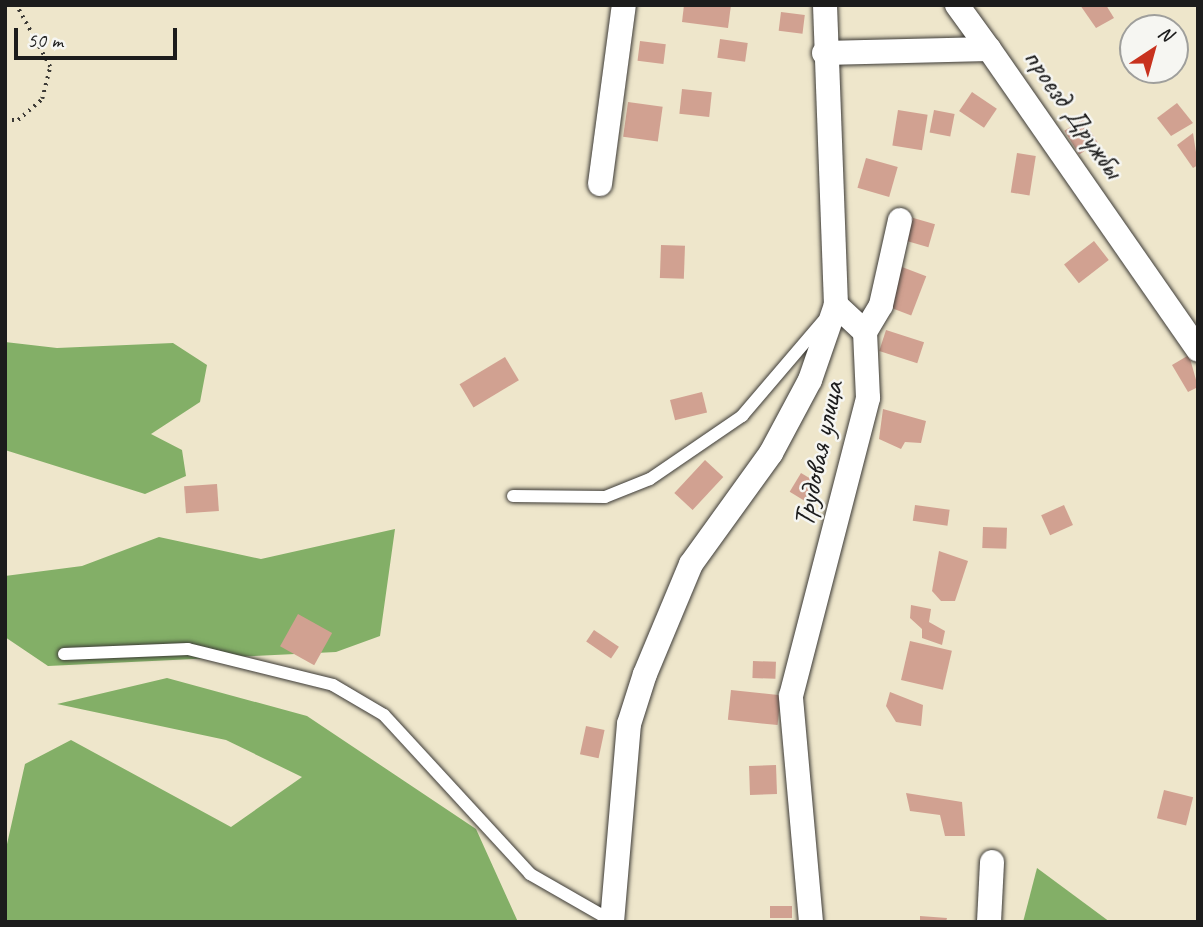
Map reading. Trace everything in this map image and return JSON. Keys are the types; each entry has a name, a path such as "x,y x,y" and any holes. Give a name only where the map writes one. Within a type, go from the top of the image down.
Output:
{"street":[{"path":"600,184 624,5"},
{"path":"612,922 629,724 645,674 691,564 771,453 810,380 836,304 824,53 825,5"},
{"path":"957,5 989,49"},
{"name":"проезд Дружбы","path":"824,53 989,49 1198,350"},
{"path":"836,304 865,332 881,305 900,220"},
{"name":"Трудовая улица","path":"811,922 791,696 868,398 865,332"},
{"path":"989,922 992,862"}],"lane":[{"path":"513,496 605,497 650,479 742,416 836,304"},
{"path":"64,654 188,649 333,685 384,715 530,874 612,922"}],"path":[{"path":"5,120 18,120 42,99 50,67 16,5"}],"green space":[{"path":"5,342 57,348 173,343 207,365 200,402 151,434 182,450 186,476 145,494 5,450"},
{"path":"395,529 380,636 336,652 48,666 5,637 5,576 82,566 159,537 261,559"},
{"path":"167,678 307,716 476,829 518,922 5,922 5,853 25,764 71,740 231,827 302,777 226,740 57,704"},
{"path":"1037,868 1110,922 1023,922"}],"building":[{"path":"684,5 731,5 728,28 682,22"},
{"path":"1080,5 1106,5 1114,18 1096,28"},
{"path":"781,12 805,15 803,34 779,31"},
{"path":"720,39 748,43 745,62 717,58"},
{"path":"640,41 666,44 663,64 638,61"},
{"path":"682,89 712,92 709,117 679,114"},
{"path":"972,92 997,109 984,128 959,111"},
{"path":"628,102 663,107 658,142 623,137"},
{"path":"1177,103 1193,123 1171,136 1157,118"},
{"path":"898,110 928,115 922,150 892,146"},
{"path":"934,110 955,114 950,137 930,133"},
{"path":"1083,119 1098,143 1079,154 1064,131"},
{"path":"1193,133 1198,165 1193,168 1177,145"},
{"path":"1017,153 1036,156 1030,195 1011,193"},
{"path":"866,158 898,167 889,197 857,188"},
{"path":"910,217 935,224 928,247 903,240"},
{"path":"1094,241 1109,260 1079,283 1064,264"},
{"path":"661,245 685,246 684,279 660,278"},
{"path":"902,267 926,276 911,316 887,306"},
{"path":"886,330 924,342 917,363 879,351"},
{"path":"1189,355 1198,387 1188,392 1172,365"},
{"path":"505,357 519,380 473,407 460,384"},
{"path":"702,392 707,412 675,420 670,400"},
{"path":"883,409 926,421 921,443 905,442 901,449 879,439"},
{"path":"705,460 723,477 693,510 674,493"},
{"path":"801,473 819,484 808,503 790,492"},
{"path":"217,484 219,511 186,513 184,486"},
{"path":"915,505 950,510 947,526 913,521"},
{"path":"1064,505 1073,525 1050,535 1041,515"},
{"path":"983,527 1007,528 1006,549 982,548"},
{"path":"939,551 968,561 955,601 941,601 932,591"},
{"path":"911,605 931,609 929,622 945,631 942,645 922,638 922,629 910,618"},
{"path":"298,614 332,633 314,665 280,646"},
{"path":"594,630 619,647 611,658 586,642"},
{"path":"910,641 952,651 943,690 901,680"},
{"path":"753,661 776,662 775,679 752,678"},
{"path":"731,690 781,695 778,725 728,720"},
{"path":"890,692 923,705 921,726 896,722 886,706"},
{"path":"586,726 605,730 599,758 580,754"},
{"path":"776,765 777,794 750,795 749,766"},
{"path":"1164,790 1193,797 1186,825 1157,818"},
{"path":"906,793 962,802 965,836 945,836 940,815 910,811"},
{"path":"770,906 792,906 792,918 770,918"},
{"path":"920,916 947,918 946,922 920,922"}]}
